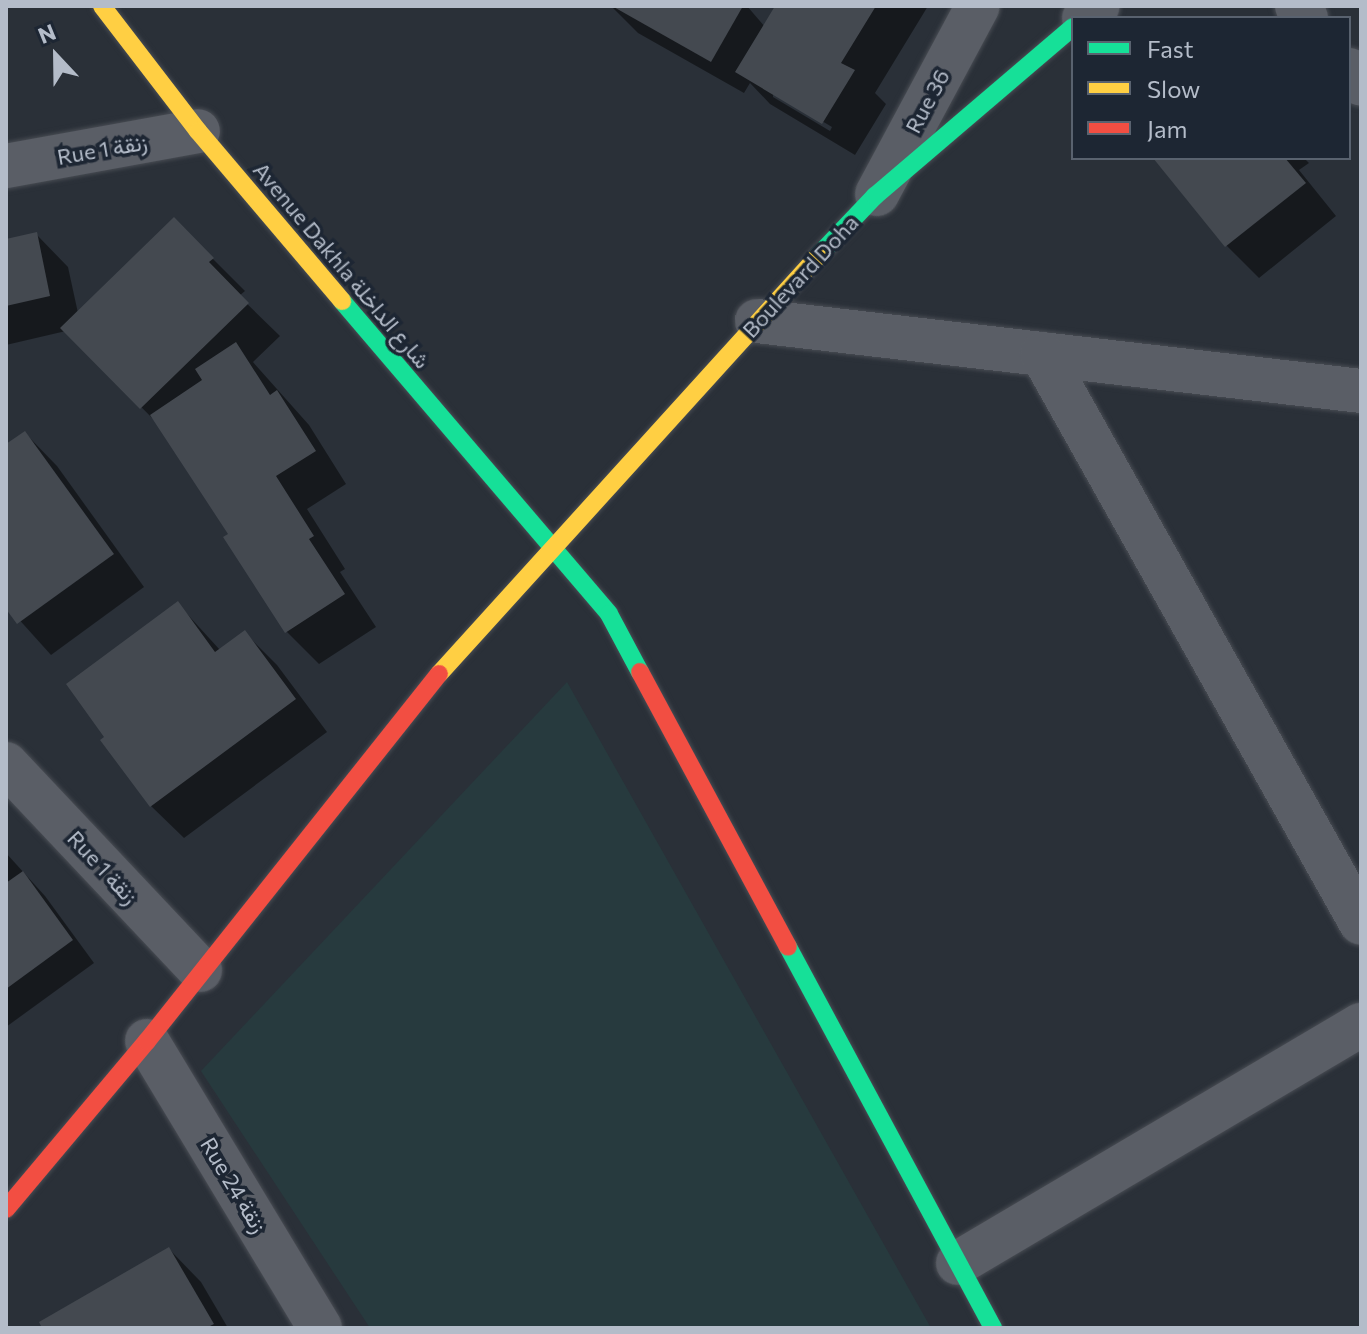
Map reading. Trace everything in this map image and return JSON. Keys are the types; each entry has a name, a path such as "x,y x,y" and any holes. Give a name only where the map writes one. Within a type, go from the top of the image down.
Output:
{"street":[{"name":"Avenue Dakhla شارع الداخلة","path":"102,6 198,131 609,614 993,1328"},
{"name":"Rue 36","path":"875,196 978,6"},
{"name":"Boulevard Doha","path":"6,1209 147,1041 200,970 431,683 757,321 875,196 1071,29"},
{"name":"Rue 1 زنقة","path":"6,166 198,131"},
{"path":"757,321 1361,391"},
{"path":"1042,354 1361,923"},
{"name":"Rue 1 زنقة","path":"6,764 200,970"},
{"path":"958,1263 1361,1025"},
{"name":"Rue 24 زنقة","path":"147,1041 320,1328"}],"green space":[{"path":"567,682 931,1328 370,1328 201,1071"}],"building":[{"path":"612,6 743,6 711,62"},
{"path":"775,6 876,6 841,63 855,70 822,124 735,72"},
{"path":"1155,160 1287,160 1306,183 1225,247"},
{"path":"174,217 214,258 209,262 249,303 140,409 60,328"},
{"path":"37,232 50,296 6,306 6,239"},
{"path":"236,342 270,395 277,390 316,451 276,476 314,536 309,539 345,594 285,633 223,537 228,534 150,415 202,380 195,369"},
{"path":"25,431 114,554 17,624 6,609 6,444"},
{"path":"178,601 215,652 245,630 296,699 150,807 100,740 104,737 66,684"},
{"path":"23,871 73,940 6,989 6,883"},
{"path":"169,1247 214,1324 206,1328 42,1328 39,1322"}],"traffic: fast":[{"path":"818,256 875,196 1071,29"},
{"path":"342,301 609,614 640,672"},
{"path":"788,947 993,1328"}],"traffic: slow":[{"path":"102,6 198,131 342,301"},
{"path":"439,674 818,256"}],"traffic: jam":[{"path":"640,672 788,947"},
{"path":"6,1209 147,1041 439,674"}]}
